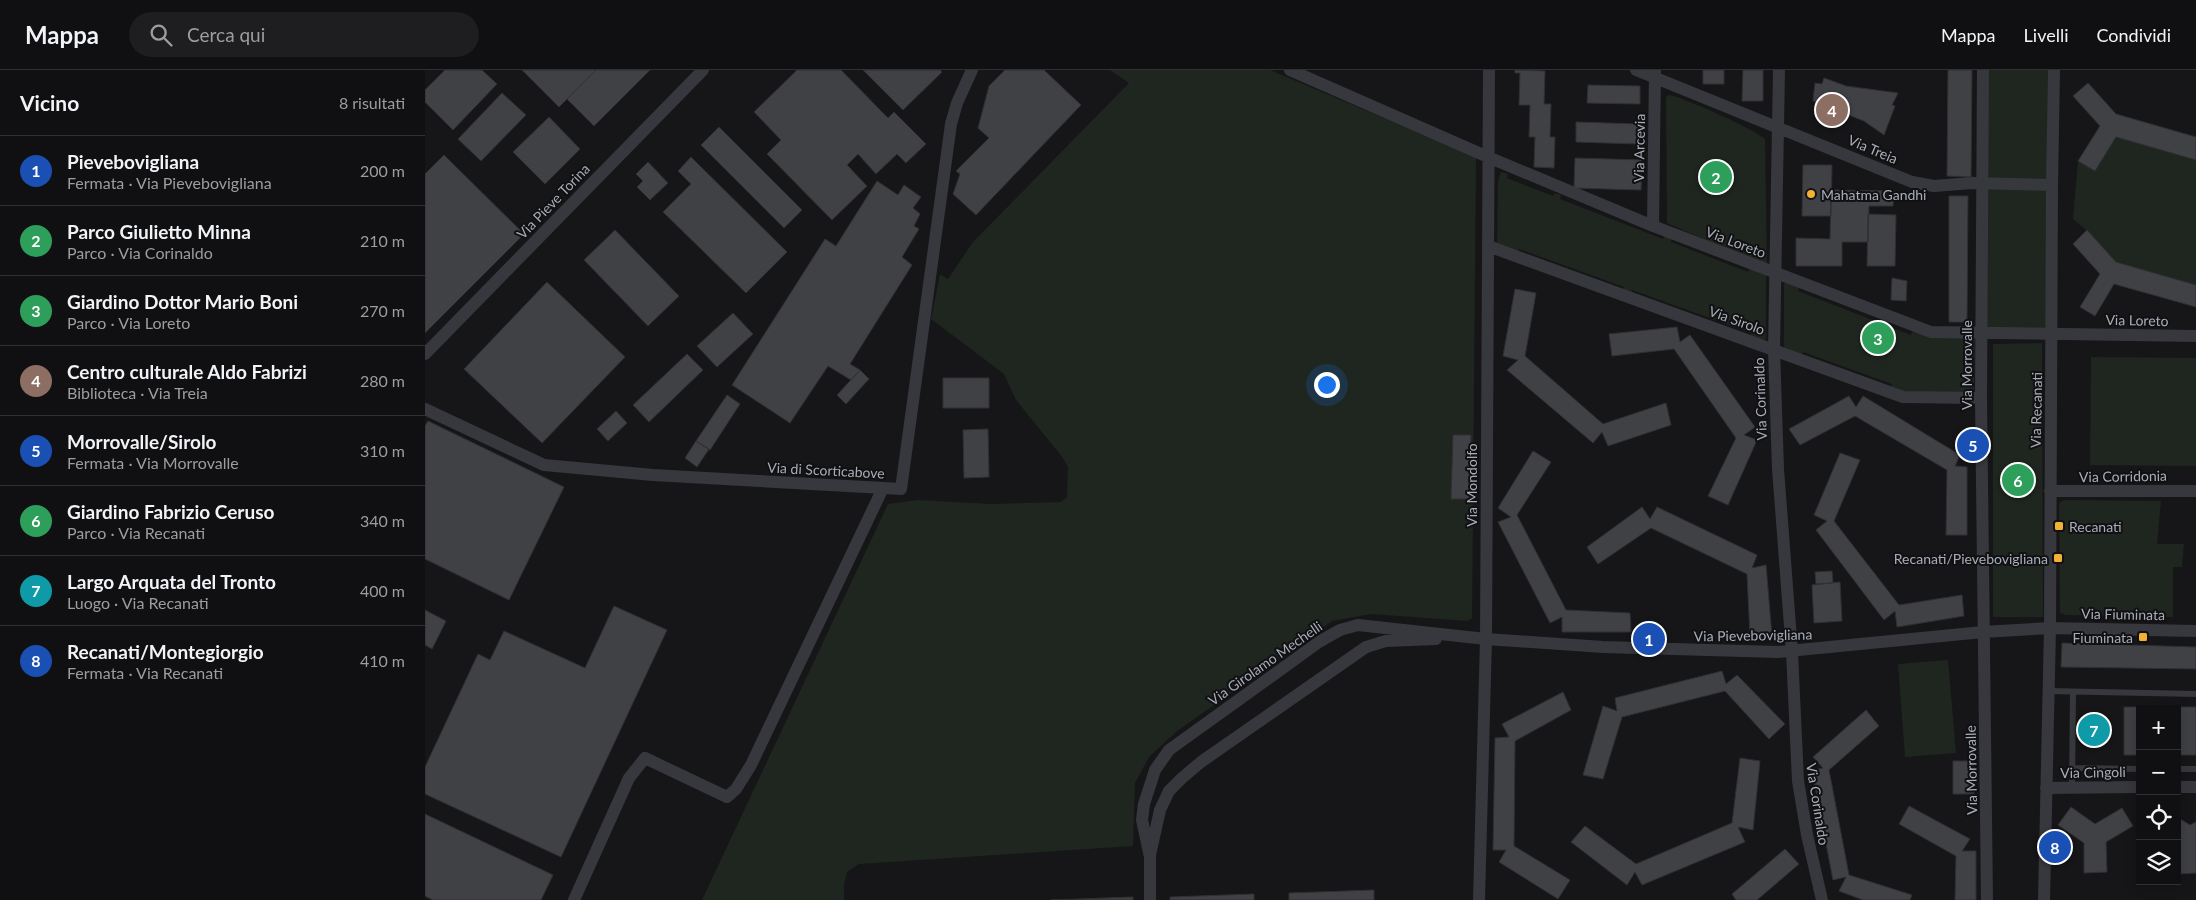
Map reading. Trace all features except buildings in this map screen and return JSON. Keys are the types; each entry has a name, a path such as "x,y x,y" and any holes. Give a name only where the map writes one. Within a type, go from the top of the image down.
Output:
{"street":[{"name":"Via Pieve Torina","path":"425,354 703,70"},
{"name":"Via di Scorticabove","path":"425,409 545,465 643,474 901,489 951,124 957,103 971,70"},
{"name":"Via Loreto","path":"1290,70 1488,157 1653,226 1931,332 2196,336"},
{"name":"Via Mondolfo","path":"1479,900 1485,639 1489,70"},
{"name":"Via Treia","path":"1636,70 1655,74 1778,128 1912,182 1934,186 1982,183 2052,185"},
{"name":"Via Corinaldo","path":"1779,70 1774,349 1778,469 1792,652 1798,781 1807,836 1822,900"},
{"name":"Via Morrovalle","path":"1983,70 1981,398 1987,900"},
{"name":"Via Recanati","path":"2044,900 2050,628 2054,70"},
{"name":"Via Arcevia","path":"1653,226 1655,74"},
{"name":"Via Sirolo","path":"1488,246 1903,397 1981,398"},
{"path":"574,900 629,778 645,758 727,797 736,789 751,765 883,488"},
{"name":"Via Corridonia","path":"2050,491 2196,491"},
{"name":"Via Girolamo Mechelli","path":"1150,857 1142,820 1144,804 1155,770 1169,750 1319,642 1340,630 1358,625 1485,639"},
{"name":"Via Pievebovigliana","path":"1485,639 1631,648 1792,652 1983,632 2050,628"},
{"name":"Via Fiuminata","path":"2050,628 2196,631"},
{"name":"Via Girolamo Mechelli","path":"1150,900 1150,857 1160,810 1165,798 1174,785 1201,762 1357,652 1372,644 1386,641 1485,639"},
{"name":"Via Cingoli","path":"2046,788 2136,787"},
{"path":"2181,787 2196,787"}],"lane":[{"path":"2048,691 2196,694"},
{"path":"2072,787 2073,692"},
{"name":"Via Cingoli","path":"2072,768 2136,769"},
{"path":"2181,769 2196,769"}],"shaded area":[{"path":"1110,70 1270,70 1476,157 1472,618 1468,621 1371,614 1332,621 1176,732 1149,757 1135,783 1133,846 859,864 847,872 844,885 844,900 702,900 888,504 918,500 991,504 1061,502 1067,497 1068,467 1063,458 1016,400 1004,374 931,319 940,274 948,279 973,242 1129,83"},
{"path":"1989,70 2051,70 2051,328 1981,333"},
{"path":"1668,95 1717,114 1765,139 1767,264 1761,264 1667,223 1666,98"},
{"path":"2116,137 2196,160 2196,285 2116,262 2073,219 2078,161 2095,171"},
{"path":"1501,172 1508,174 1507,178 1553,196 1555,193 1561,195 1560,199 1663,239 1665,235 1672,238 1671,242 1748,272 1750,268 1766,275 1766,339 1750,337 1751,333 1632,290 1631,293 1623,291 1624,287 1519,249 1517,253 1497,243 1498,181"},
{"path":"1787,282 1799,287 1798,291 1911,335 1913,331 1975,339 1974,392 1907,394 1891,388 1892,384 1803,352 1801,356 1784,349 1784,284"},
{"path":"2042,343 2043,617 1993,617 1993,344"},
{"path":"2091,357 2196,358 2196,466 2090,465"},
{"path":"2065,500 2161,501 2157,544 2184,544 2182,567 2173,567 2173,617 2066,615 2060,613 2059,503"},
{"path":"1948,660 1956,753 1905,757 1898,664"}],"place":[{"name":"Centro culturale Aldo Fabrizi","path":"1832,110"},
{"name":"Parco Giulietto Minna","path":"1716,177"},
{"name":"Mahatma Gandhi","path":"1811,194"},
{"name":"Giardino Dottor Mario Boni","path":"1878,338"},
{"name":"Morrovalle/Sirolo","path":"1973,445"},
{"name":"Giardino Fabrizio Ceruso","path":"2018,480"},
{"name":"Recanati","path":"2059,526"},
{"name":"Recanati/Pievebovigliana","path":"2058,558"},
{"name":"Fiuminata","path":"2143,637"},
{"name":"Pievebovigliana","path":"1649,639"},
{"name":"Largo Arquata del Tronto","path":"2094,730"},
{"name":"Recanati/Montegiorgio","path":"2055,847"}]}
